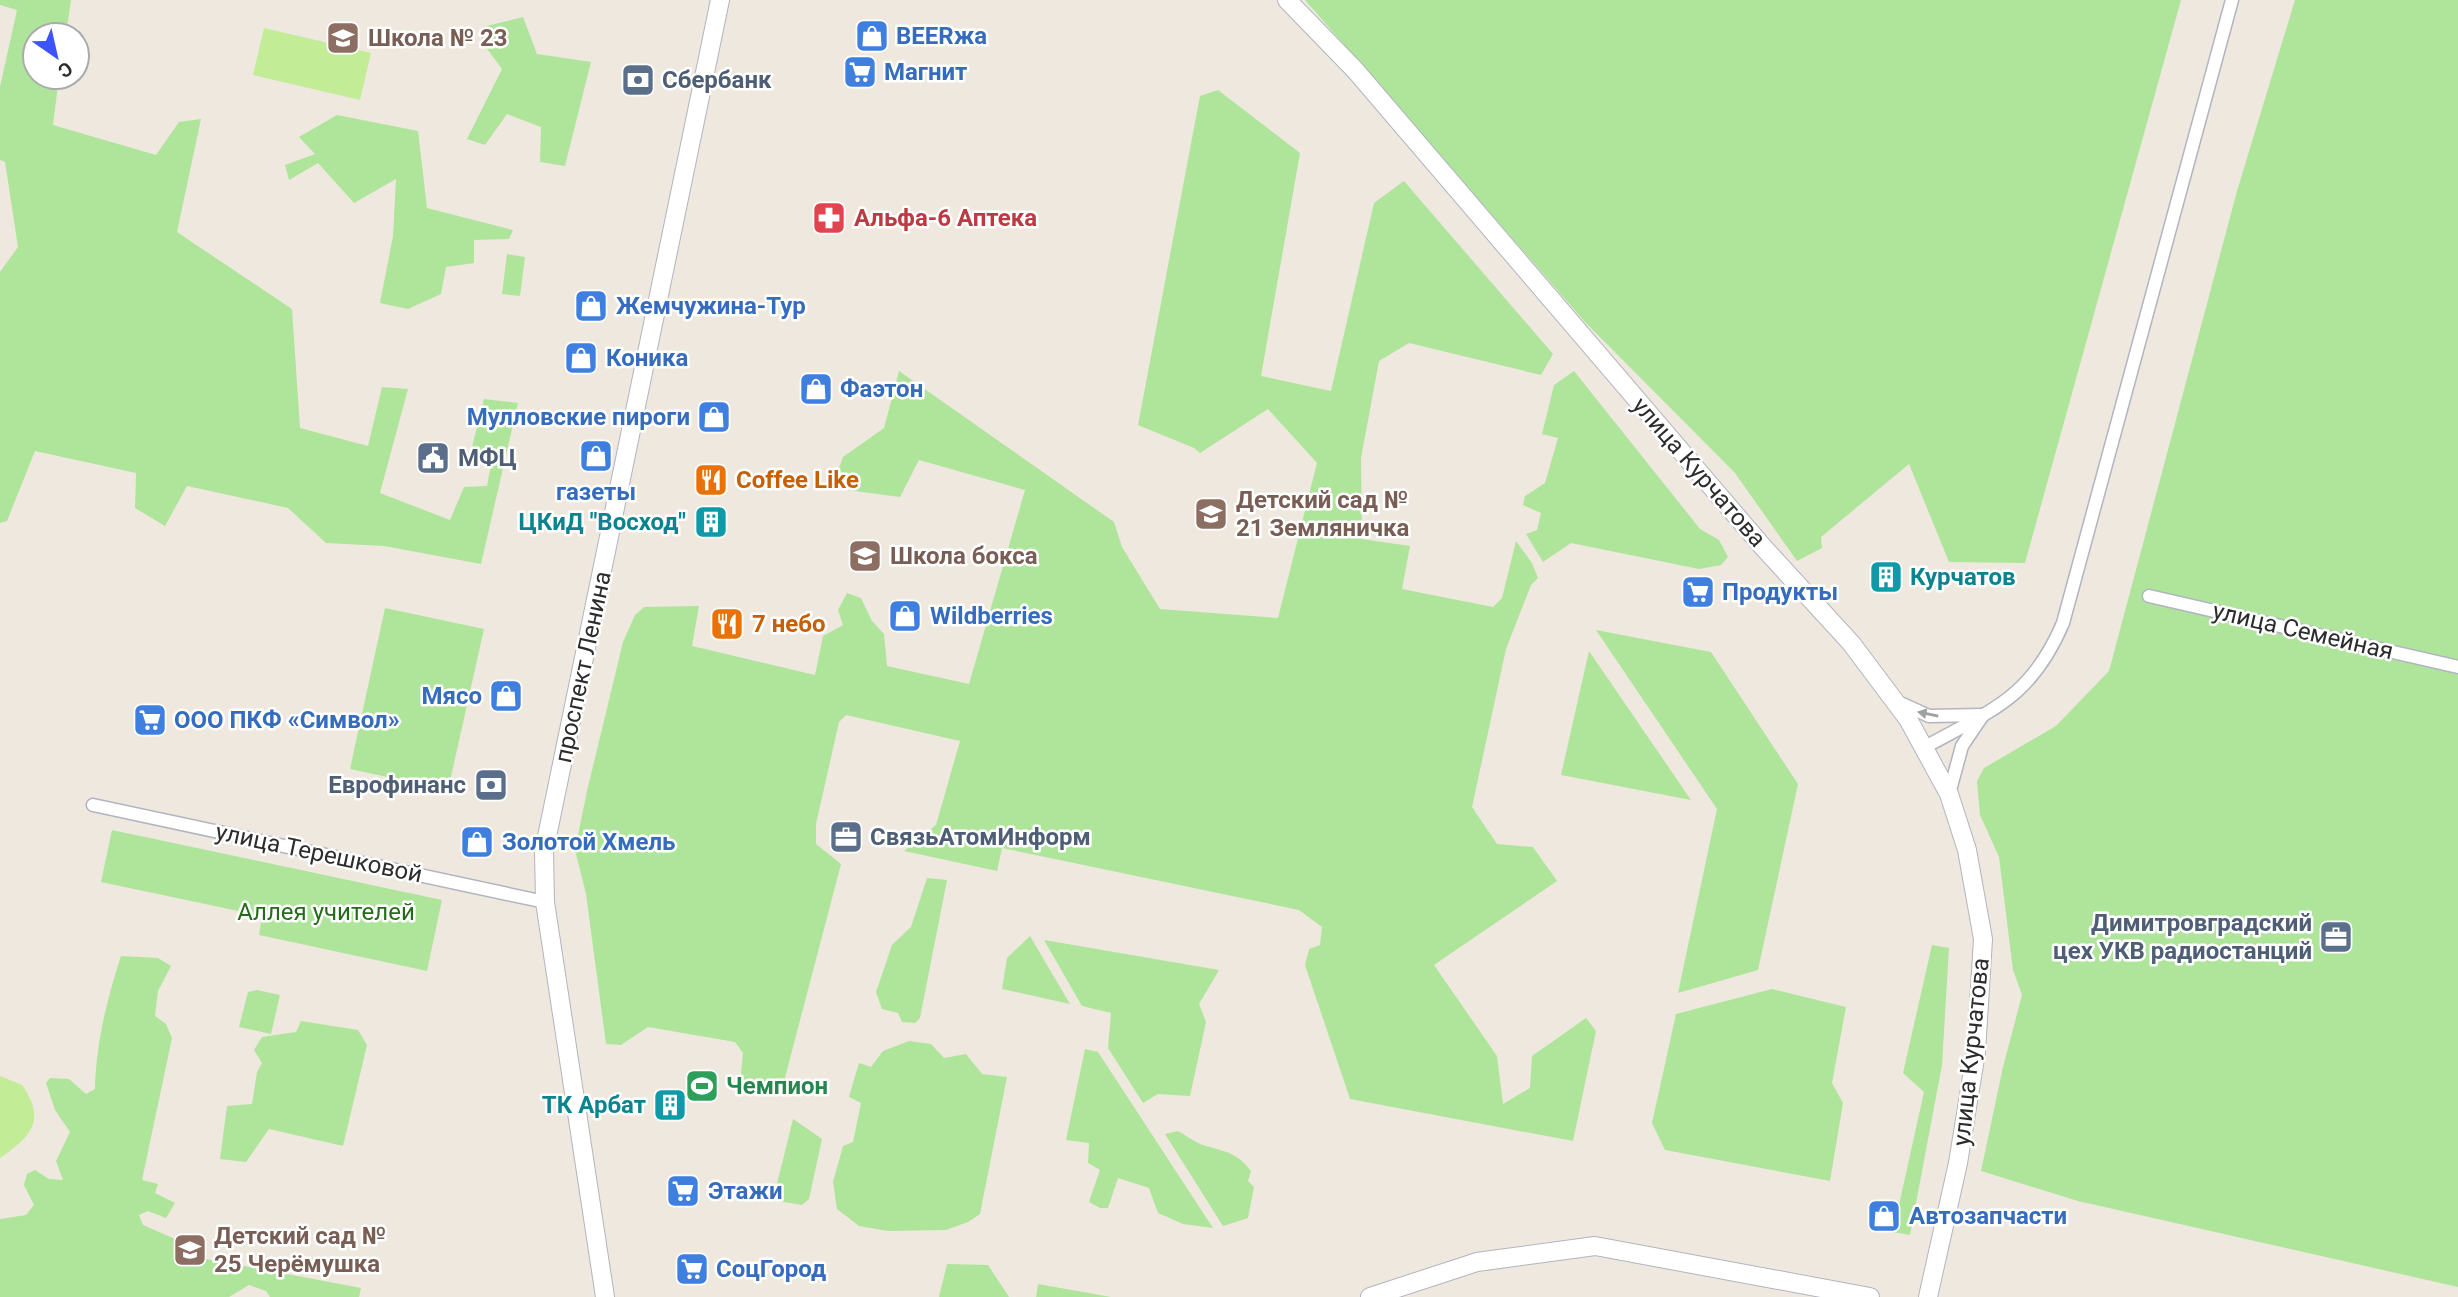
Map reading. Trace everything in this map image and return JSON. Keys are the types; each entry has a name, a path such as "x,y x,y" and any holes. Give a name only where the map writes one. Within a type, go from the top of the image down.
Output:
{"street":[{"name":"проспект Ленина","path":"605,1297 545,902 544,850 720,0"},
{"name":"улица Курчатова","path":"1287,0 1355,70 1763,547 1851,643 1925,747 1949,793 1967,850 1983,939 1976,1052 1958,1163 1928,1297"},
{"path":"1925,747 2011,699 2025,686 2053,646 2063,623 2232,0"},
{"name":"улица Семейная","path":"2149,596 2458,667"},
{"path":"1894,700 1929,716 1983,715"},
{"path":"1949,793 1962,746 1983,715"},
{"name":"улица Терешковой","path":"93,804 545,902"},
{"path":"1370,1297 1477,1262 1595,1247 1870,1297"}],"green space":[{"path":"0,0 71,0 68,21 21,21 21,91 57,91 53,125 156,155 179,122 201,119 177,232 292,309 300,428 368,446 382,387 408,389 380,493 450,520 464,487 487,486 493,455 471,451 484,399 518,403 481,564 384,546 326,543 288,508 187,486 165,526 135,508 136,473 35,451 7,521 0,523 0,272 18,247 5,162 0,160 0,87 17,10 0,5"},
{"path":"1305,0 2181,0 2025,563 1949,562 1909,464 1821,537 1822,548 1797,561 1735,473 1585,322"},
{"path":"2295,0 2458,0 2458,1287 2078,1201 1981,1171 2003,1067 2022,995 2013,970 1999,857 1980,815 1977,781 1984,768 2056,726 2109,671 2237,191"},
{"path":"523,17 537,54 591,62 565,166 540,162 541,127 507,114 485,145 467,139 502,69 482,42 483,27"},
{"path":"264,28 371,53 360,100 253,75"},
{"path":"1218,90 1300,153 1261,376 1331,391 1374,203 1404,181 1553,354 1541,375 1409,343 1379,361 1361,458 1362,539 1410,546 1402,589 1493,607 1502,598 1516,541 1532,563 1538,578 1531,585 1506,649 1472,807 1497,844 1533,847 1557,881 1434,965 1497,1056 1503,1104 1530,1088 1532,1056 1586,1018 1596,1031 1573,1141 1350,1099 1305,965 1309,949 1320,945 1322,927 1299,910 1002,848 997,871 904,851 936,825 960,741 846,715 839,722 816,824 816,844 841,864 781,1093 739,1093 743,1053 735,1042 648,1027 621,1045 606,1044 586,894 575,850 623,642 635,615 644,607 699,606 692,646 815,675 823,636 843,625 838,610 847,593 861,598 872,621 884,634 887,666 969,684 1025,490 919,460 900,497 832,488 843,457 884,428 899,371 1114,522 1122,547 1160,609 1278,618 1317,463 1268,409 1200,453 1138,425 1200,96"},
{"path":"337,115 418,131 427,208 513,230 509,239 474,240 474,263 446,267 441,294 408,309 380,303 393,236 396,179 354,203 318,163 289,180 285,165 315,154 299,137"},
{"path":"507,254 525,257 520,296 502,294"},
{"path":"1574,371 1700,529 1719,540 1728,557 1721,565 1699,569 1571,543 1543,562 1526,534 1537,530 1541,513 1523,505 1525,496 1545,483 1558,438 1542,434 1554,385"},
{"path":"385,608 484,629 448,790 350,769"},
{"path":"1596,630 1711,652 1798,784 1758,970 1678,993 1717,809"},
{"path":"1589,651 1691,800 1561,775"},
{"name":"Аллея учителей","path":"112,830 442,900 427,971 259,935 262,916 101,882"},
{"path":"927,878 947,880 920,1018 915,1023 902,1022 898,1013 882,1009 876,992 892,945 911,927"},
{"path":"1030,936 1070,1004 1002,989 1007,958"},
{"path":"1044,940 1219,970 1199,1004 1206,1022 1190,1096 1158,1094 1143,1103 1108,1048 1111,1013 1082,1006"},
{"path":"1932,945 1949,948 1942,1065 1910,1235 1893,1232 1924,1092 1903,1073"},
{"path":"121,956 158,958 171,966 158,991 155,1016 166,1024 172,1038 142,1180 158,1184 155,1193 175,1203 166,1218 148,1211 139,1215 143,1225 182,1242 191,1256 361,1288 359,1297 270,1297 266,1291 249,1285 229,1297 0,1297 0,1219 26,1215 34,1205 24,1185 27,1174 35,1170 49,1179 63,1180 56,1161 70,1132 55,1110 46,1083 50,1078 69,1079 86,1094 95,1089 103,1021"},
{"path":"1772,989 1846,1007 1832,1083 1843,1103 1830,1181 1665,1150 1652,1123 1676,1014"},
{"path":"257,990 280,995 271,1034 239,1027 248,992"},
{"path":"301,1021 358,1030 367,1045 343,1146 269,1129 246,1162 220,1159 227,1106 252,1104 257,1072 262,1063 254,1050 262,1037 296,1032"},
{"path":"909,1041 931,1044 944,1058 966,1054 982,1074 1007,1077 980,1214 968,1222 946,1230 888,1231 859,1226 837,1209 833,1182 843,1146 853,1142 861,1103 849,1097 859,1063 871,1067 883,1051"},
{"path":"1085,1049 1098,1052 1213,1228 1183,1224 1158,1213 1149,1188 1118,1178 1108,1208 1100,1208 1089,1202 1100,1170 1088,1163 1089,1143 1066,1140"},
{"path":"0,1076 22,1085 29,1097 34,1117 28,1134 0,1158"},
{"path":"793,1119 822,1139 809,1199 802,1205 773,1200"},
{"path":"1178,1131 1200,1144 1235,1156 1251,1171 1248,1181 1254,1187 1248,1218 1223,1226 1165,1134"},
{"path":"947,1264 988,1265 1009,1297 939,1297"},
{"path":"1038,1284 1111,1297 1036,1297"}],"place":[{"name":"BEERжа","path":"872,36"},
{"name":"Школа № 23","path":"343,38"},
{"name":"Магнит","path":"860,72"},
{"name":"Сбербанк","path":"638,80"},
{"name":"Альфа-6 Аптека","path":"829,218"},
{"name":"Жемчужина-Тур","path":"591,306"},
{"name":"Коника","path":"581,358"},
{"name":"Фаэтон","path":"816,389"},
{"name":"Мулловские пироги","path":"714,417"},
{"name":"газеты","path":"596,456"},
{"name":"МФЦ","path":"433,458"},
{"name":"Coffee Like","path":"711,480"},
{"name":"Детский сад № 21 Земляничка","path":"1211,514"},
{"name":"ЦКиД \"Восход\"","path":"711,522"},
{"name":"Школа бокса","path":"865,556"},
{"name":"Курчатов","path":"1886,577"},
{"name":"Продукты","path":"1698,592"},
{"name":"Wildberries","path":"905,616"},
{"name":"7 небо","path":"727,624"},
{"name":"Мясо","path":"506,696"},
{"name":"ООО ПКФ «Символ»","path":"150,720"},
{"name":"Еврофинанс","path":"491,785"},
{"name":"СвязьАтомИнформ","path":"846,837"},
{"name":"Золотой Хмель","path":"477,842"},
{"name":"Димитровградский цех УКВ радиостанций","path":"2336,937"},
{"name":"Чемпион","path":"702,1086"},
{"name":"ТК Арбат","path":"670,1105"},
{"name":"Этажи","path":"683,1191"},
{"name":"Автозапчасти","path":"1884,1216"},
{"name":"Детский сад № 25 Черёмушка","path":"190,1250"},
{"name":"СоцГород","path":"692,1269"}]}
